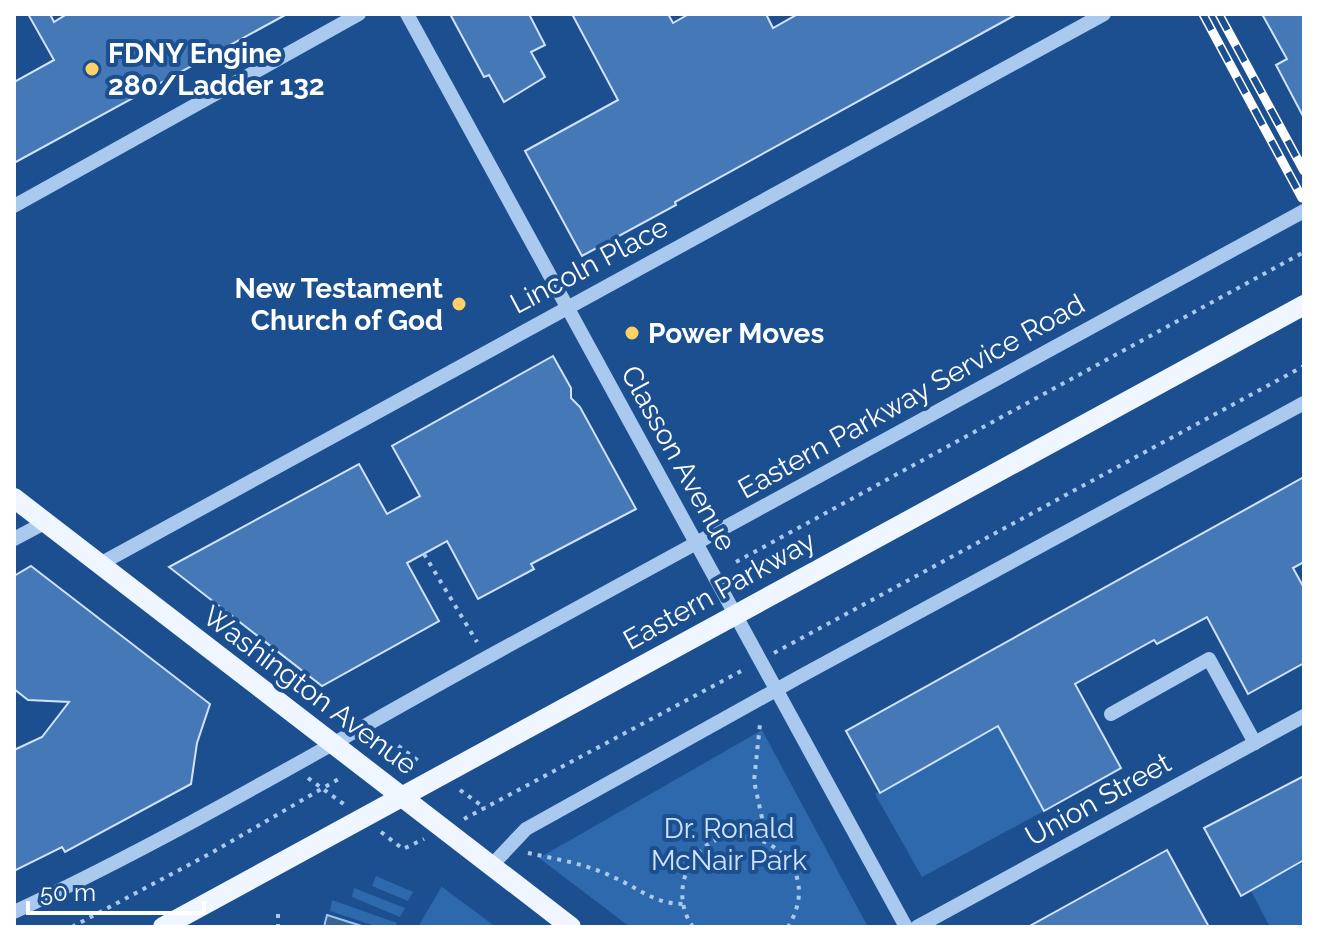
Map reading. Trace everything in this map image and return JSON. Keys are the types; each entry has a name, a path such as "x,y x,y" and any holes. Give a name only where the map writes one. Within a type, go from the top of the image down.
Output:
{"main road":[{"name":"Eastern Parkway","path":"163,927 1304,305"},
{"name":"Washington Avenue","path":"14,498 571,927"}],"street":[{"path":"14,206 359,14"},
{"name":"Classon Avenue","path":"407,14 906,927"},
{"name":"Lincoln Place","path":"100,564 1104,14"},
{"name":"Eastern Parkway Service Road","path":"14,912 71,885 333,743 1304,211"},
{"path":"492,865 526,829 1304,403"},
{"path":"14,539 46,522"},
{"path":"1111,714 1209,659 1255,743"},
{"name":"Union Street","path":"917,927 1304,716"}],"path":[{"path":"736,562 1304,252"},
{"path":"775,653 1304,366"},
{"path":"424,554 486,658"},
{"path":"467,817 742,671"},
{"path":"760,724 754,781 762,818 760,838"},
{"path":"384,753 397,745 413,757"},
{"path":"308,778 337,799"},
{"path":"72,927 213,852 335,781"},
{"path":"474,800 485,808"},
{"path":"693,927 683,904 682,887 687,870 696,855 709,844 726,837 743,835 760,838 775,846 788,859 796,874 799,892 797,909 788,927"},
{"path":"393,842 403,849 418,842"},
{"path":"528,853 583,865 612,876 665,904 683,904"},
{"path":"278,914 278,927"}],"green space":[{"path":"998,726 1044,811 922,877 875,794"},
{"name":"Dr. Ronald McNair Park","path":"762,730 868,927 630,927 539,858"},
{"path":"1304,862 1304,927 1270,927 1251,891"},
{"path":"376,876 413,892 408,901 372,886"},
{"path":"442,887 496,927 418,927"},
{"path":"354,888 405,908 400,917 352,897"},
{"path":"332,900 397,923 395,927 378,927 330,911"}],"shaded area":[{"path":"327,915 365,927 324,927"}],"building":[{"path":"28,14 50,14 54,22 67,14 287,14 14,163 14,82 54,60"},
{"path":"450,14 529,14 545,45 531,52 545,77 504,102 489,75 484,77"},
{"path":"572,14 668,14 673,23 689,14 766,14 773,28 798,14 1017,14 582,256 525,151 618,100"},
{"path":"1262,14 1304,14 1304,118 1276,65 1287,59"},
{"path":"553,356 571,388 571,398 580,407 636,509 531,564 534,569 478,599 447,541 407,563 439,621 322,686 169,567 359,464 387,514 420,496 392,446"},
{"path":"1304,477 1304,562 1293,568 1304,588 1304,663 1248,694 1207,617 1157,644 1154,640 1075,684 1121,768 1044,811 998,726 880,793 846,731"},
{"path":"31,566 210,704 197,743 191,784 65,852 62,847 14,871 14,750 42,737 69,702 28,700 14,689 14,576"},
{"path":"1304,776 1304,860 1241,896 1204,828"},
{"path":"1167,850 1209,927 1028,927"}],"railway":[{"path":"1203,14 1302,198"},
{"path":"1219,14 1304,171"}],"place":[{"name":"FDNY Engine 280/Ladder 132","path":"92,69"},
{"name":"New Testament Church of God","path":"459,304"},
{"name":"Power Moves","path":"632,333"}]}
